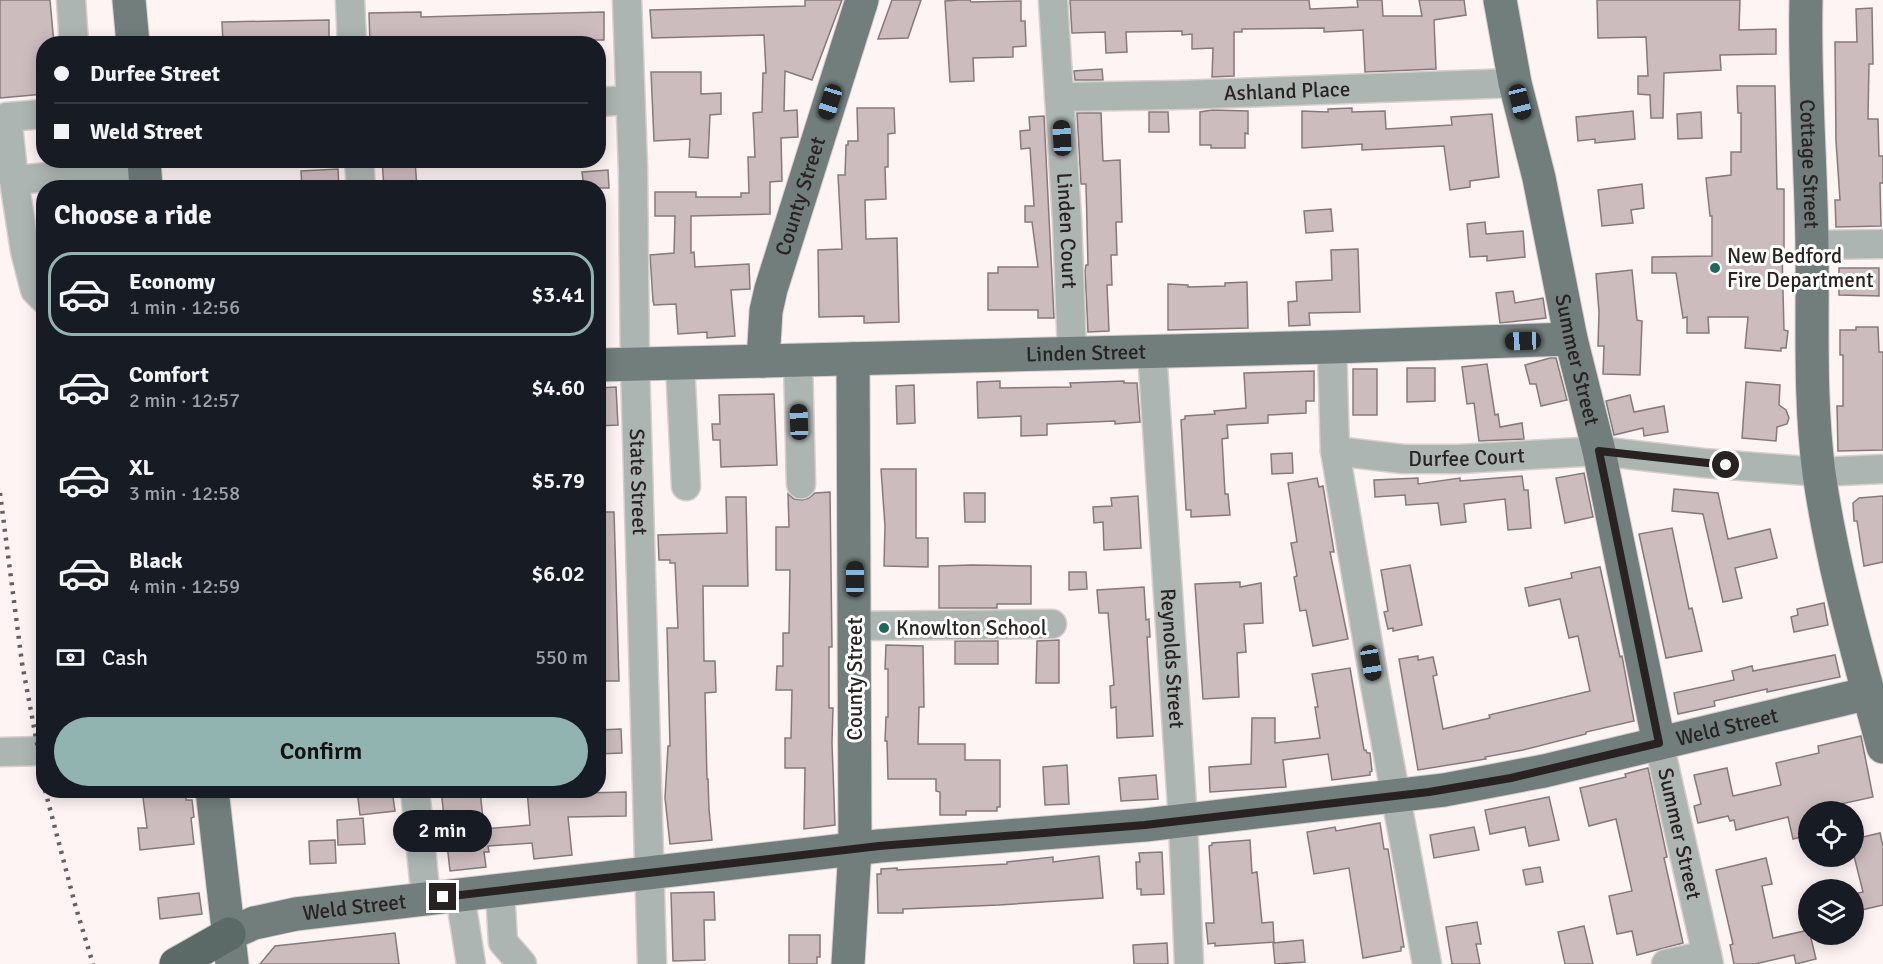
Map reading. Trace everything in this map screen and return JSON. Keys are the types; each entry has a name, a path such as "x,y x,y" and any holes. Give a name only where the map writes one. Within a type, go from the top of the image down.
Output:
{"highway":[{"path":"176,964 231,949"}],"main road":[{"path":"129,0 132,36"},
{"name":"County Street","path":"763,361 766,311 771,289 862,0"},
{"name":"Summer Street","path":"1500,0 1515,83 1539,178 1571,339 1599,451 1659,743"},
{"name":"Cottage Street","path":"1806,0 1806,111 1812,245 1812,356 1819,472 1832,545 1878,721"},
{"name":"Linden Street","path":"606,365 1571,339"},
{"name":"County Street","path":"848,964 855,849 853,359"},
{"name":"Weld Street","path":"231,949 254,923 286,916 855,849 1183,821 1397,796 1511,778 1659,743 1878,721"},
{"path":"214,798 231,949"}],"street":[{"path":"71,0 73,36"},
{"path":"350,0 352,36"},
{"name":"State Street","path":"627,0 652,964"},
{"name":"Linden Court","path":"1053,0 1067,219 1072,354"},
{"name":"Ashland Place","path":"1059,97 1515,83"},
{"path":"606,102 630,100"},
{"path":"0,105 36,104"},
{"path":"36,112 7,117 25,251 36,291"},
{"path":"14,180 80,168"},
{"path":"98,168 145,172"},
{"path":"1812,245 1883,244"},
{"path":"1332,347 1335,452 1375,685 1427,964"},
{"name":"Reynolds Street","path":"1152,351 1183,821 1189,964"},
{"path":"798,360 801,484"},
{"path":"680,363 686,486"},
{"name":"Durfee Court","path":"1335,452 1403,459 1459,459 1599,451 1703,463 1819,472 1883,469"},
{"path":"855,626 1052,624"},
{"name":"Summer Street","path":"1659,743 1708,959"},
{"path":"0,752 36,751"},
{"path":"416,798 426,899"},
{"path":"500,891 503,942 517,958"},
{"path":"460,895 470,961 517,958"},
{"path":"1666,964 1708,959"}],"building":[{"path":"0,0 50,0 53,36 36,36 36,95 0,98"},
{"path":"805,0 842,0 812,80 785,71 784,111 797,110 798,137 781,138 782,181 770,182 770,214 691,216 691,253 694,252 695,267 749,264 750,289 731,290 735,336 707,338 707,332 678,334 676,304 654,305 653,301 650,255 674,253 675,216 655,216 655,192 696,192 696,197 741,197 741,193 749,193 748,157 755,157 753,113 762,112 763,73 766,73 764,35 652,38 650,10 805,6"},
{"path":"892,0 921,0 908,38 878,39"},
{"path":"970,0 971,2 1021,1 1021,21 1025,21 1026,46 1013,47 1013,57 973,58 974,81 950,82 945,1"},
{"path":"1070,0 1309,0 1310,9 1358,7 1357,0 1382,0 1383,16 1422,16 1419,0 1464,0 1466,15 1434,20 1436,69 1365,72 1363,30 1324,32 1324,28 1242,29 1242,32 1234,32 1234,76 1212,77 1213,48 1192,49 1192,34 1182,35 1182,31 1126,32 1127,52 1106,53 1105,32 1072,33"},
{"path":"1597,0 1740,0 1739,30 1776,29 1776,54 1720,55 1721,70 1664,73 1663,118 1651,118 1650,95 1638,94 1638,76 1648,76 1646,37 1598,38"},
{"path":"1872,8 1873,64 1869,64 1868,119 1878,119 1879,156 1883,156 1883,183 1880,183 1881,226 1836,227 1835,200 1840,200 1836,141 1835,42 1857,42 1856,9"},
{"path":"421,12 421,17 604,12 604,36 370,36 369,13"},
{"path":"329,20 329,36 223,36 222,22"},
{"path":"1102,69 1103,80 1075,80 1074,71"},
{"path":"651,72 701,72 701,94 721,93 721,114 710,115 708,158 689,157 690,139 654,141"},
{"path":"1737,86 1775,86 1777,189 1784,189 1784,252 1782,252 1784,330 1788,331 1786,348 1781,348 1781,351 1745,348 1748,317 1708,317 1709,333 1687,333 1687,317 1683,318 1676,273 1652,273 1652,257 1712,256 1712,216 1710,216 1706,178 1731,175 1731,152 1741,152 1741,113 1738,113"},
{"path":"857,108 894,108 895,133 888,134 888,167 885,167 886,199 865,200 866,239 897,238 899,322 864,323 864,316 819,317 818,250 842,249 838,175 845,175 848,141 858,141"},
{"path":"1352,108 1352,112 1385,111 1386,129 1452,125 1451,117 1492,114 1499,177 1470,181 1470,187 1450,190 1444,146 1362,150 1362,144 1302,148 1302,111 1328,112 1328,109"},
{"path":"1248,111 1248,134 1245,133 1245,148 1211,148 1211,145 1200,145 1200,112"},
{"path":"1633,111 1635,139 1595,143 1595,139 1578,141 1576,117"},
{"path":"1149,112 1168,112 1169,132 1149,132"},
{"path":"1701,112 1702,138 1678,139 1677,114"},
{"path":"1077,113 1101,113 1103,161 1120,160 1122,222 1116,222 1117,255 1111,255 1112,285 1107,285 1109,331 1088,332 1085,271 1088,265 1086,184 1081,184"},
{"path":"1044,116 1054,318 1038,318 1038,310 988,310 988,273 998,273 998,267 1038,267 1032,222 1025,222 1025,206 1034,206 1030,148 1021,149 1020,131 1030,130 1029,117"},
{"path":"383,168 416,168 416,180 383,180"},
{"path":"338,169 339,180 302,180 301,171"},
{"path":"608,170 609,188 606,188 606,180 583,180 582,172"},
{"path":"1642,184 1644,208 1631,210 1633,223 1602,226 1598,190"},
{"path":"1331,209 1333,231 1306,233 1304,211"},
{"path":"1485,222 1486,234 1523,231 1525,257 1487,261 1487,256 1470,257 1467,224"},
{"path":"1358,249 1360,312 1309,313 1310,325 1289,326 1288,302 1297,301 1296,282 1332,280 1331,250"},
{"path":"1839,268 1879,268 1879,296 1839,295"},
{"path":"1632,270 1637,320 1642,321 1640,375 1603,374 1604,346 1598,346 1599,312 1596,274"},
{"path":"1247,282 1248,328 1168,330 1168,284 1188,285 1188,287 1225,286 1225,283"},
{"path":"1513,291 1515,303 1543,298 1546,318 1500,323 1496,293"},
{"path":"1856,327 1878,327 1879,352 1883,352 1883,450 1838,451 1837,406 1843,406 1843,355 1840,355 1840,330 1856,330"},
{"path":"1556,358 1567,400 1541,406 1536,384 1530,384 1525,365"},
{"path":"1487,364 1495,415 1498,414 1500,427 1522,423 1524,439 1479,441 1474,403 1467,404 1462,367"},
{"path":"1407,368 1435,368 1435,401 1407,402"},
{"path":"1353,369 1377,369 1377,415 1353,415"},
{"path":"1314,371 1314,401 1306,401 1306,413 1268,415 1268,423 1227,425 1228,438 1222,439 1225,494 1228,494 1230,515 1191,517 1191,510 1186,510 1181,420 1185,419 1185,416 1215,414 1214,411 1246,408 1244,373"},
{"path":"1000,381 1000,388 1071,387 1070,383 1124,381 1124,383 1137,383 1140,422 1047,424 1047,435 1021,436 1021,416 978,418 977,382"},
{"path":"1746,382 1780,385 1779,405 1786,410 1789,418 1787,424 1777,427 1776,441 1742,438"},
{"path":"914,385 915,423 897,424 896,386"},
{"path":"616,387 618,425 606,426 606,388"},
{"path":"774,394 777,465 721,467 720,440 713,440 712,424 720,424 719,395"},
{"path":"1630,395 1634,412 1664,406 1668,432 1644,436 1643,428 1614,435 1606,401"},
{"path":"1292,453 1293,473 1272,474 1271,454"},
{"path":"881,469 916,469 916,538 928,538 928,567 884,566 885,526"},
{"path":"1584,473 1593,517 1565,523 1556,478"},
{"path":"1522,476 1524,490 1528,490 1531,528 1508,530 1505,499 1464,504 1466,522 1441,525 1438,503 1406,505 1405,495 1375,497 1374,480 1418,478 1418,484 1460,478 1460,481"},
{"path":"1317,478 1319,487 1323,486 1334,552 1330,552 1348,639 1313,646 1306,610 1300,611 1294,577 1297,576 1291,543 1297,542 1288,483"},
{"path":"1674,489 1718,493 1728,539 1770,529 1777,558 1735,568 1742,598 1723,602 1703,514 1672,511"},
{"path":"830,492 832,647 829,647 829,708 833,708 835,825 804,829 805,768 785,768 785,738 791,738 792,690 776,690 777,666 783,666 783,633 789,633 790,570 776,570 776,527 789,527 788,494 794,499 802,500 815,493"},
{"path":"964,493 985,493 985,522 965,522"},
{"path":"1138,496 1141,548 1104,550 1103,522 1094,523 1093,507 1112,506 1111,498"},
{"path":"1883,496 1883,562 1864,566 1857,521 1854,521 1853,503 1859,498"},
{"path":"726,497 746,497 748,586 703,586 704,661 715,661 716,692 705,693 707,779 712,840 670,844 665,798 668,746 670,746 667,628 678,628 675,563 670,563 670,560 659,560 658,535 727,533"},
{"path":"606,512 614,512 619,681 606,681"},
{"path":"1672,528 1689,609 1692,608 1702,651 1666,658 1639,534"},
{"path":"1410,565 1422,625 1393,631 1393,628 1388,629 1384,612 1388,611 1381,570"},
{"path":"939,566 1031,566 1031,604 997,604 997,608 939,608"},
{"path":"1600,567 1620,657 1622,656 1634,721 1523,750 1485,757 1486,759 1418,770 1399,659 1418,656 1418,660 1433,657 1437,675 1433,676 1443,729 1490,718 1489,715 1590,691 1578,636 1569,638 1560,599 1529,606 1525,588 1572,578 1571,573"},
{"path":"1069,572 1086,572 1087,589 1069,590"},
{"path":"1240,582 1240,587 1261,583 1263,623 1244,624 1246,652 1237,653 1239,697 1203,699 1195,584"},
{"path":"1144,587 1146,620 1149,619 1150,637 1147,637 1153,736 1117,738 1116,707 1111,708 1110,686 1114,685 1108,613 1099,613 1097,590"},
{"path":"1824,603 1828,625 1794,632 1791,617 1798,615 1797,609"},
{"path":"1059,640 1059,683 1036,683 1037,641"},
{"path":"955,641 998,641 998,664 955,664"},
{"path":"886,645 923,646 924,707 919,707 918,744 965,744 965,760 1000,760 1000,807 997,807 997,811 966,811 966,815 940,815 940,792 936,791 936,779 888,779 887,741 885,741 886,717 888,717"},
{"path":"1835,655 1840,677 1767,692 1767,689 1714,701 1715,706 1678,714 1674,693 1734,680 1732,671 1752,666 1753,671"},
{"path":"1350,668 1364,750 1370,753 1372,771 1370,775 1332,780 1328,754 1283,760 1286,787 1210,792 1209,767 1251,764 1252,718 1275,718 1275,743 1320,738 1315,707 1318,707 1312,674"},
{"path":"621,729 622,753 606,754 606,730"},
{"path":"1861,736 1873,797 1855,801 1798,801 1798,838 1793,839 1788,817 1736,830 1734,820 1730,821 1728,816 1698,823 1694,806 1701,804 1694,775 1727,768 1733,796 1781,785 1776,763 1819,753 1818,746"},
{"path":"1067,765 1069,804 1045,805 1043,767"},
{"path":"1648,768 1667,857 1664,858 1683,943 1637,955 1632,931 1617,934 1609,896 1632,891 1616,819 1589,826 1580,788 1626,777 1625,774"},
{"path":"1156,775 1158,799 1121,801 1119,778"},
{"path":"606,792 626,792 626,816 568,817 572,855 534,859 532,843 488,846 489,852 484,852 486,867 450,871 442,798 481,798 484,829 530,825 528,798 606,798"},
{"path":"1549,797 1559,840 1529,846 1525,827 1490,834 1485,810"},
{"path":"143,798 192,800 194,817 191,818 194,844 140,850 138,828 147,828"},
{"path":"358,798 393,798 395,811 360,815"},
{"path":"363,818 365,844 338,845 337,820"},
{"path":"1380,823 1384,849 1388,849 1404,947 1401,947 1401,951 1363,958 1349,868 1314,874 1307,832 1335,827 1336,831"},
{"path":"1474,827 1479,850 1434,858 1430,835"},
{"path":"1880,833 1883,846 1883,905 1864,909 1864,879 1860,879 1857,867 1864,867 1864,837"},
{"path":"335,840 336,863 310,864 309,841"},
{"path":"1250,840 1252,873 1257,872 1262,923 1273,922 1274,942 1215,946 1215,943 1208,944 1206,923 1214,923 1209,846 1212,843"},
{"path":"1162,852 1164,894 1141,895 1141,889 1137,889 1136,862 1140,862 1139,853"},
{"path":"1099,856 1103,898 903,909 903,913 878,913 877,874 881,874 881,869 1007,864 1007,862 1053,857 1053,862"},
{"path":"1766,858 1772,884 1762,886 1773,938 1798,932 1798,945 1813,945 1816,959 1796,964 1794,955 1755,964 1734,964 1730,945 1733,944 1716,870"},
{"path":"1540,867 1543,882 1526,885 1523,870"},
{"path":"714,892 715,920 704,920 705,960 673,961 671,893"},
{"path":"199,893 202,914 160,919 158,898"},
{"path":"1477,922 1481,944 1476,944 1480,964 1452,964 1446,927"},
{"path":"1584,926 1593,964 1565,964 1558,932"},
{"path":"395,933 399,964 260,964 275,946"},
{"path":"789,935 820,935 820,957 817,957 817,964 789,964"},
{"path":"1303,940 1305,962 1275,964 1273,943"},
{"path":"1167,943 1168,964 1134,964 1133,945"}],"railway":[{"path":"0,493 22,663 36,738"},
{"path":"47,798 93,964"}],"place":[{"name":"New Bedford Fire Department","path":"1715,268"},
{"name":"Knowlton School","path":"884,628"}],"route":[{"path":"443,897 879,846 1145,825 1429,792 1545,771 1659,743 1599,451 1726,465"}]}
